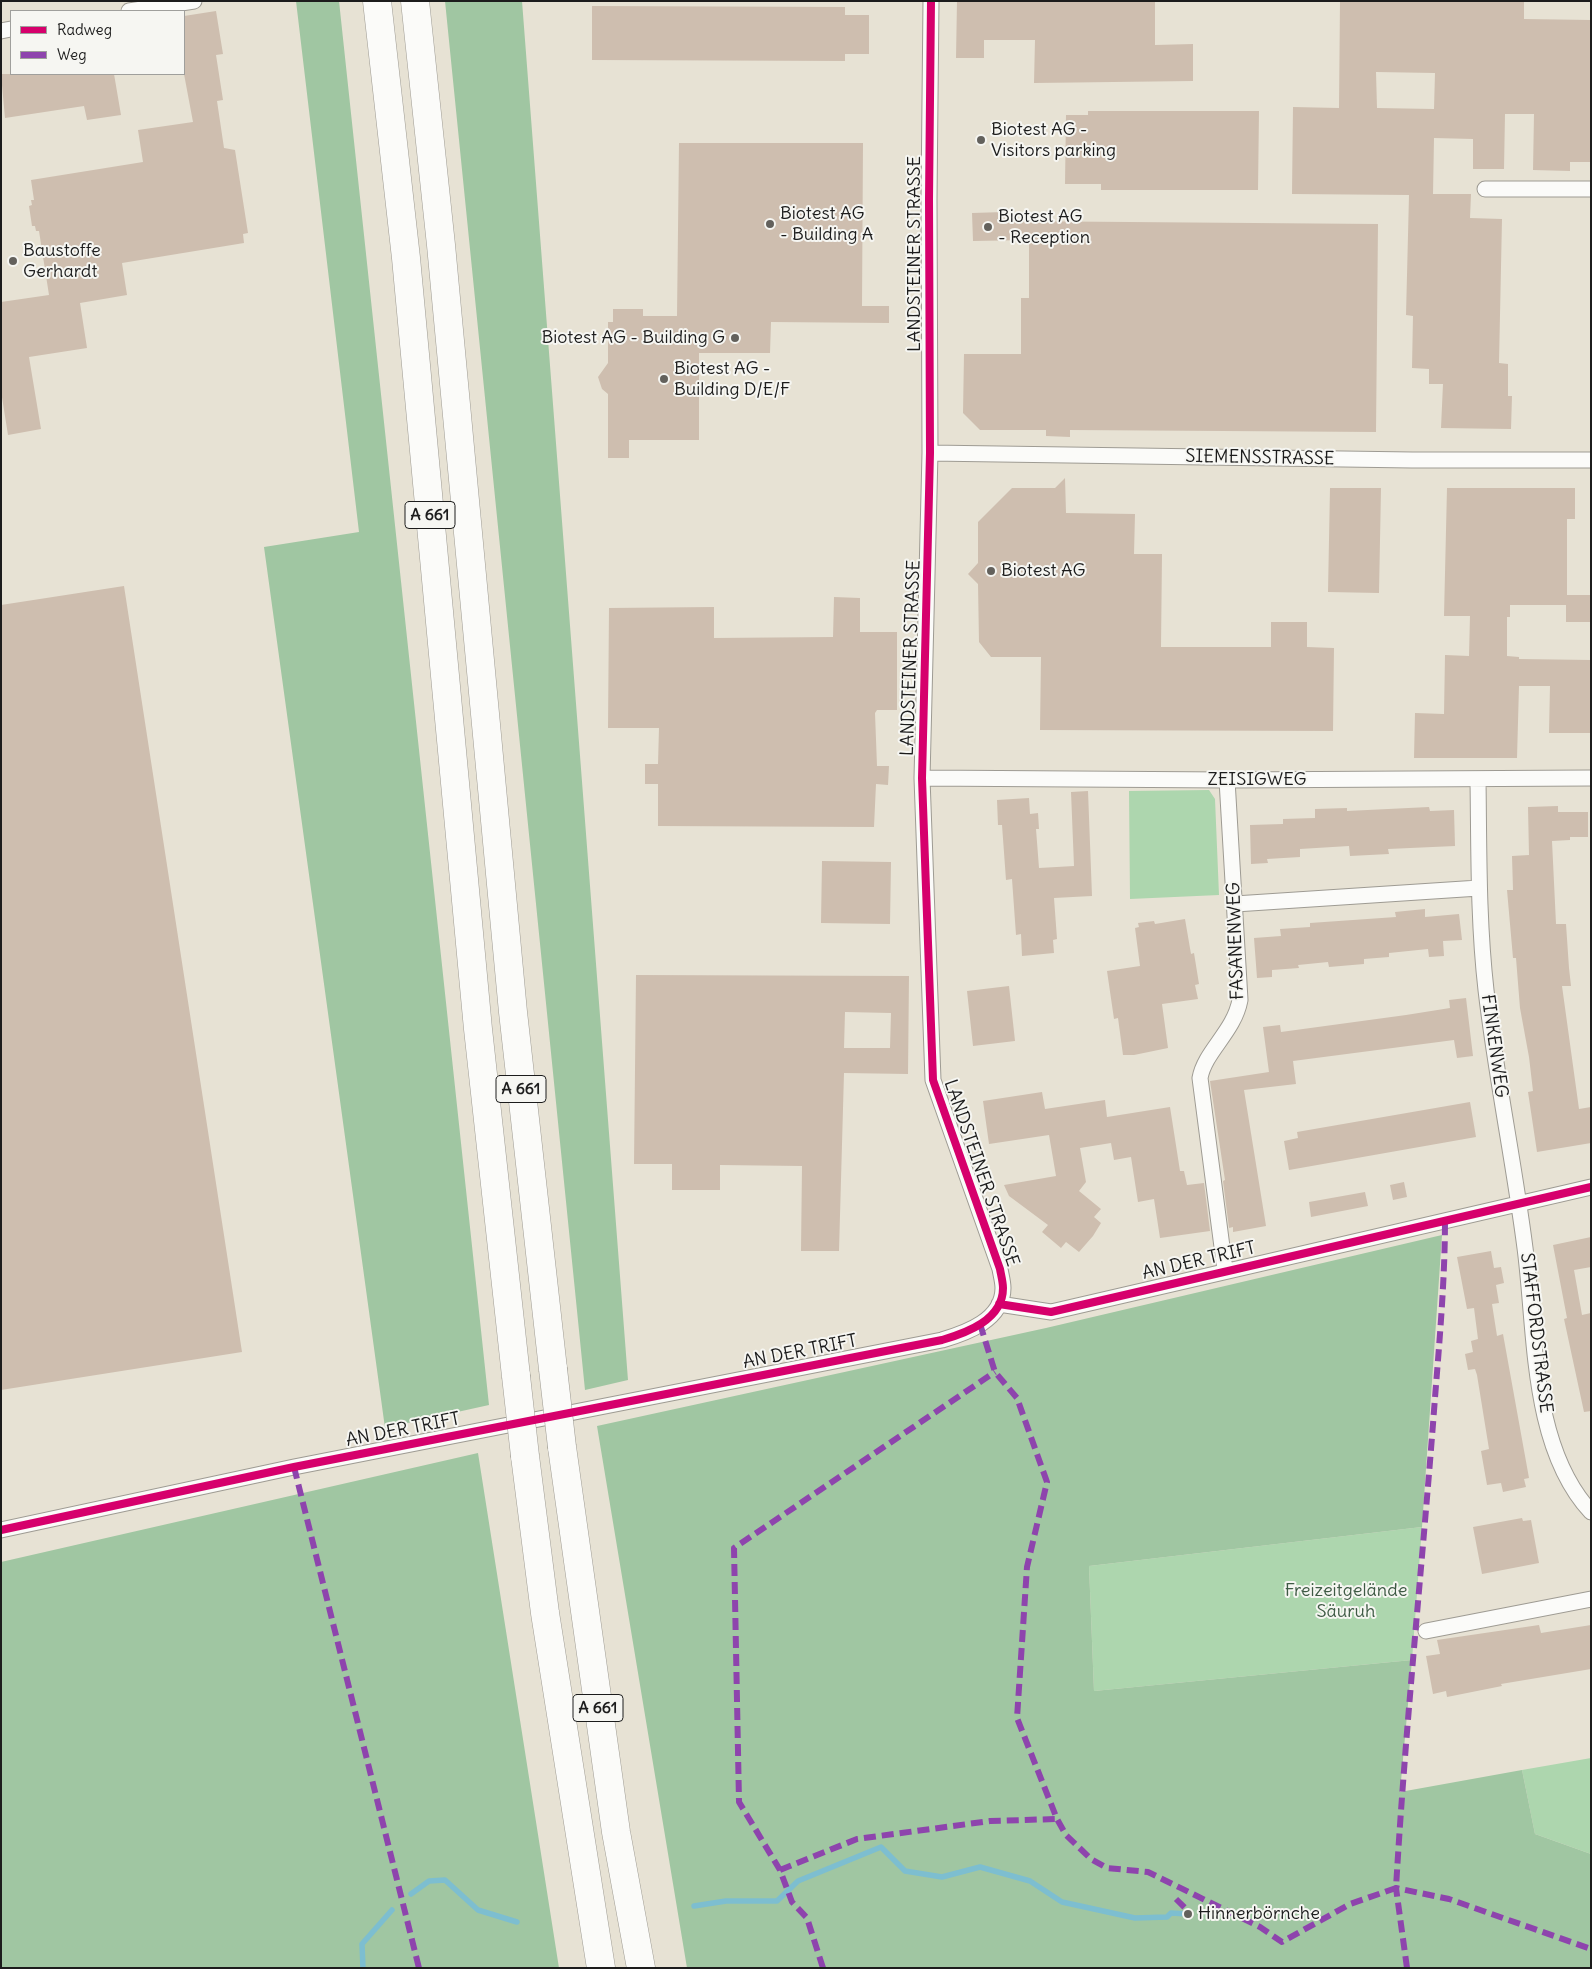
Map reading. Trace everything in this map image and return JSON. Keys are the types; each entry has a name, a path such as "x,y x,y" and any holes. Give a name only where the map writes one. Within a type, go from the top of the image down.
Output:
{"highway":[{"name":"A 661","path":"377,1 407,268 478,1029 508,1322 544,1613 601,1968"},
{"name":"A 661","path":"415,1 442,245 512,1012 553,1369 562,1447 616,1832 641,1968"}],"street":[{"path":"136,10 194,1"},
{"name":"LANDSTEINER STRASSE","path":"931,1 932,79 929,199 930,453 922,778 932,1080 1000,1269 1003,1289 999,1304"},
{"path":"1485,188 1591,189"},
{"name":"SIEMENSSTRASSE","path":"930,453 1422,460 1591,460"},
{"name":"ZEISIGWEG","path":"922,778 1227,780 1591,778"},
{"name":"FINKENWEG","path":"1478,779 1479,888 1486,989 1498,1083 1518,1204"},
{"name":"FASANENWEG","path":"1225,1270 1200,1078 1204,1066 1230,1028 1238,1011 1240,1000 1227,780"},
{"path":"1235,904 1479,888"},
{"name":"AN DER TRIFT","path":"1,1530 334,1459 942,1340 980,1324 992,1315 999,1304 1051,1312 1225,1270 1591,1187"},
{"name":"STAFFORDSTRASSE","path":"1518,1204 1525,1250 1530,1312 1544,1408 1563,1469 1574,1489 1591,1512"},
{"path":"1426,1630 1591,1599"}],"green space":[{"path":"296,1 339,1 489,1405 385,1428 264,547 359,532"},
{"path":"445,1 522,1 628,1380 585,1390"},
{"path":"1209,790 1215,799 1219,895 1130,899 1129,791"},
{"path":"1442,1235 1422,1527 1089,1566 1094,1691 1412,1660 1400,1792 1522,1770 1535,1834 1591,1854 1591,1968 687,1968 597,1426 1046,1328"},
{"path":"478,1453 559,1968 1,1968 1,1562"},
{"name":"Freizeitgelände Säuruh","path":"1422,1527 1412,1660 1094,1691 1089,1566"},
{"path":"1591,1758 1591,1854 1535,1834 1522,1770"}],"building":[{"path":"957,1 1155,1 1155,45 1193,44 1193,81 1034,83 1035,40 984,40 984,58 956,58"},
{"path":"1340,1 1524,1 1524,19 1591,20 1591,162 1570,162 1570,171 1533,170 1534,114 1505,114 1504,169 1473,169 1473,139 1434,138 1433,194 1471,194 1470,218 1502,219 1499,363 1508,364 1508,396 1512,396 1511,429 1441,428 1443,384 1429,384 1429,369 1412,368 1413,316 1406,315 1409,195 1292,194 1293,107 1339,108","holes":["1376,72 1435,73 1434,109 1377,108"]},
{"path":"592,6 845,7 845,15 869,15 869,54 845,54 845,61 592,60"},
{"path":"216,11 223,54 216,55 223,100 217,101 224,148 235,150 248,233 243,234 244,243 122,263 127,295 80,303 87,348 29,357 41,429 8,435 1,391 1,302 49,295 39,231 36,231 35,226 32,226 29,206 32,205 31,200 34,200 31,180 143,162 138,130 193,122 184,75 185,16"},
{"path":"1,74 114,75 121,115 87,120 84,106 5,118"},
{"path":"1088,111 1259,111 1258,190 1101,190 1101,184 1065,184 1066,115 1088,115"},
{"name":"Biotest AG - Building A","path":"679,143 863,143 862,306 889,306 889,323 771,322 770,353 699,353 699,440 629,440 629,458 608,458 608,394 602,389 598,377 608,363 608,322 613,322 613,309 643,309 643,316 677,316"},
{"path":"1004,212 1005,221 1378,224 1376,432 1070,430 1070,437 1046,436 1046,430 980,430 963,413 964,354 1021,354 1021,298 1029,298 1029,240 973,241 972,213"},
{"path":"1065,478 1066,513 1135,514 1134,554 1162,554 1161,647 1271,647 1271,622 1307,622 1307,647 1334,648 1333,731 1040,730 1041,657 991,657 979,642 978,584 968,574 978,563 978,522 1012,488 1055,488"},
{"path":"1330,488 1381,488 1379,593 1328,592"},
{"path":"1447,488 1575,488 1575,519 1567,519 1567,595 1591,595 1591,622 1566,622 1566,605 1510,605 1510,617 1507,617 1507,656 1519,657 1519,659 1591,660 1591,733 1549,733 1550,686 1519,686 1517,758 1414,758 1415,713 1444,714 1445,655 1469,656 1470,616 1444,616"},
{"path":"124,586 242,1352 1,1390 1,605"},
{"path":"834,597 860,598 860,632 897,632 897,710 877,710 875,713 877,766 889,766 888,785 876,784 874,827 658,826 658,784 645,784 645,764 658,764 659,728 608,728 609,608 714,607 714,638 833,637"},
{"path":"1088,791 1092,896 1054,898 1057,939 1053,940 1054,953 1022,956 1021,934 1016,935 1012,879 1006,880 1002,825 998,825 997,800 1029,798 1030,814 1038,813 1039,829 1036,829 1039,868 1074,866 1071,792"},
{"path":"1558,806 1558,812 1588,812 1588,837 1570,837 1570,840 1552,841 1556,924 1566,924 1571,986 1562,986 1579,1109 1591,1107 1591,1143 1537,1152 1528,1092 1533,1091 1520,1008 1516,958 1513,958 1507,890 1513,890 1512,856 1529,855 1528,807"},
{"path":"1429,807 1430,811 1454,810 1455,846 1388,849 1389,854 1350,856 1349,846 1300,849 1300,857 1267,859 1268,863 1251,864 1250,825 1283,824 1283,819 1315,818 1315,809 1347,808 1347,811"},
{"path":"822,861 891,862 890,924 821,923"},
{"path":"1425,909 1425,917 1459,914 1462,940 1443,941 1444,956 1429,957 1428,949 1389,953 1389,957 1364,959 1364,964 1329,967 1328,962 1298,965 1299,968 1272,970 1272,977 1257,978 1254,938 1281,936 1280,929 1310,927 1310,923 1396,917 1395,912"},
{"path":"1185,919 1191,954 1194,953 1199,984 1195,985 1198,999 1162,1004 1168,1048 1134,1055 1123,1055 1118,1018 1114,1019 1107,971 1140,966 1135,928 1139,927 1138,923 1154,921 1155,924"},
{"path":"636,975 909,976 908,1074 844,1073 839,1251 801,1251 802,1166 720,1165 720,1190 672,1190 672,1164 634,1164","holes":["845,1012 891,1013 890,1048 844,1048"]},
{"path":"1009,986 1015,1041 973,1046 967,991"},
{"path":"1466,998 1473,1056 1457,1058 1454,1040 1293,1061 1296,1084 1244,1090 1266,1226 1233,1232 1233,1227 1229,1228 1223,1181 1225,1180 1210,1081 1269,1072 1263,1027 1280,1025 1281,1032 1406,1015 1450,1008 1449,1000"},
{"path":"1042,1092 1045,1109 1105,1100 1107,1117 1170,1107 1180,1171 1184,1171 1187,1185 1204,1183 1210,1231 1160,1238 1154,1199 1138,1202 1131,1157 1114,1160 1111,1143 1080,1148 1086,1182 1079,1191 1101,1209 1094,1217 1101,1223 1079,1252 1066,1242 1061,1248 1042,1232 1048,1225 1009,1196 1004,1185 1056,1176 1049,1135 989,1144 983,1101"},
{"path":"1470,1102 1476,1137 1289,1170 1284,1141 1298,1138 1297,1132"},
{"path":"1404,1182 1407,1197 1393,1200 1390,1185"},
{"path":"1365,1192 1368,1206 1311,1217 1309,1202"},
{"path":"1591,1237 1591,1267 1574,1270 1582,1315 1591,1313 1591,1411 1584,1412 1564,1319 1567,1318 1553,1245"},
{"path":"1491,1251 1494,1268 1501,1267 1504,1283 1496,1285 1499,1303 1492,1304 1497,1336 1503,1334 1529,1478 1524,1479 1526,1487 1503,1492 1501,1483 1487,1485 1481,1451 1489,1449 1477,1375 1475,1369 1468,1370 1465,1354 1473,1352 1471,1341 1478,1339 1474,1308 1467,1309 1457,1257"},
{"path":"1522,1518 1523,1521 1531,1520 1539,1563 1482,1574 1473,1527"},
{"path":"1539,1625 1541,1633 1591,1625 1591,1669 1501,1684 1502,1686 1447,1697 1446,1691 1433,1694 1426,1656 1440,1654 1437,1640"}],"waterway":[{"path":"694,1906 726,1901 777,1901 798,1881 881,1847 905,1871 942,1877 980,1867 1030,1881 1062,1902 1135,1918 1167,1917 1171,1913 1188,1914"},
{"path":"411,1894 429,1881 445,1880 478,1910 517,1922"},
{"path":"363,1968 362,1944 392,1910"}],"marked path":[{"path":"980,1324 995,1372 1017,1398 1047,1482 1027,1567 1017,1718 1057,1819 1066,1835 1091,1859 1107,1868 1148,1872 1260,1927 1282,1942 1350,1904 1396,1888 1408,1714 1439,1347 1445,1219"},
{"path":"823,1968 807,1918 792,1902 780,1870 739,1802 734,1548 995,1372"},
{"path":"294,1467 419,1968"},
{"path":"780,1870 857,1839 990,1821 1057,1819"},
{"path":"1407,1968 1396,1888 1449,1899 1591,1949"},
{"path":"1176,1899 1189,1912"}],"cycle path":[{"path":"1,1530 294,1467 942,1340 972,1329 990,1317 997,1309 1003,1288 1000,1269 933,1080 922,778 930,453 929,199 931,1"},
{"path":"999,1304 1051,1312 1591,1187"}],"place":[{"name":"Biotest AG - Visitors parking","path":"981,140"},
{"name":"Biotest AG - Building A","path":"770,224"},
{"name":"Biotest AG - Reception","path":"988,227"},
{"name":"Baustoffe Gerhardt","path":"13,261"},
{"name":"Biotest AG - Building G","path":"735,338"},
{"name":"Biotest AG - Building D/E/F","path":"664,379"},
{"name":"Biotest AG","path":"991,571"},
{"name":"Hinnerbörnche","path":"1188,1914"}]}
